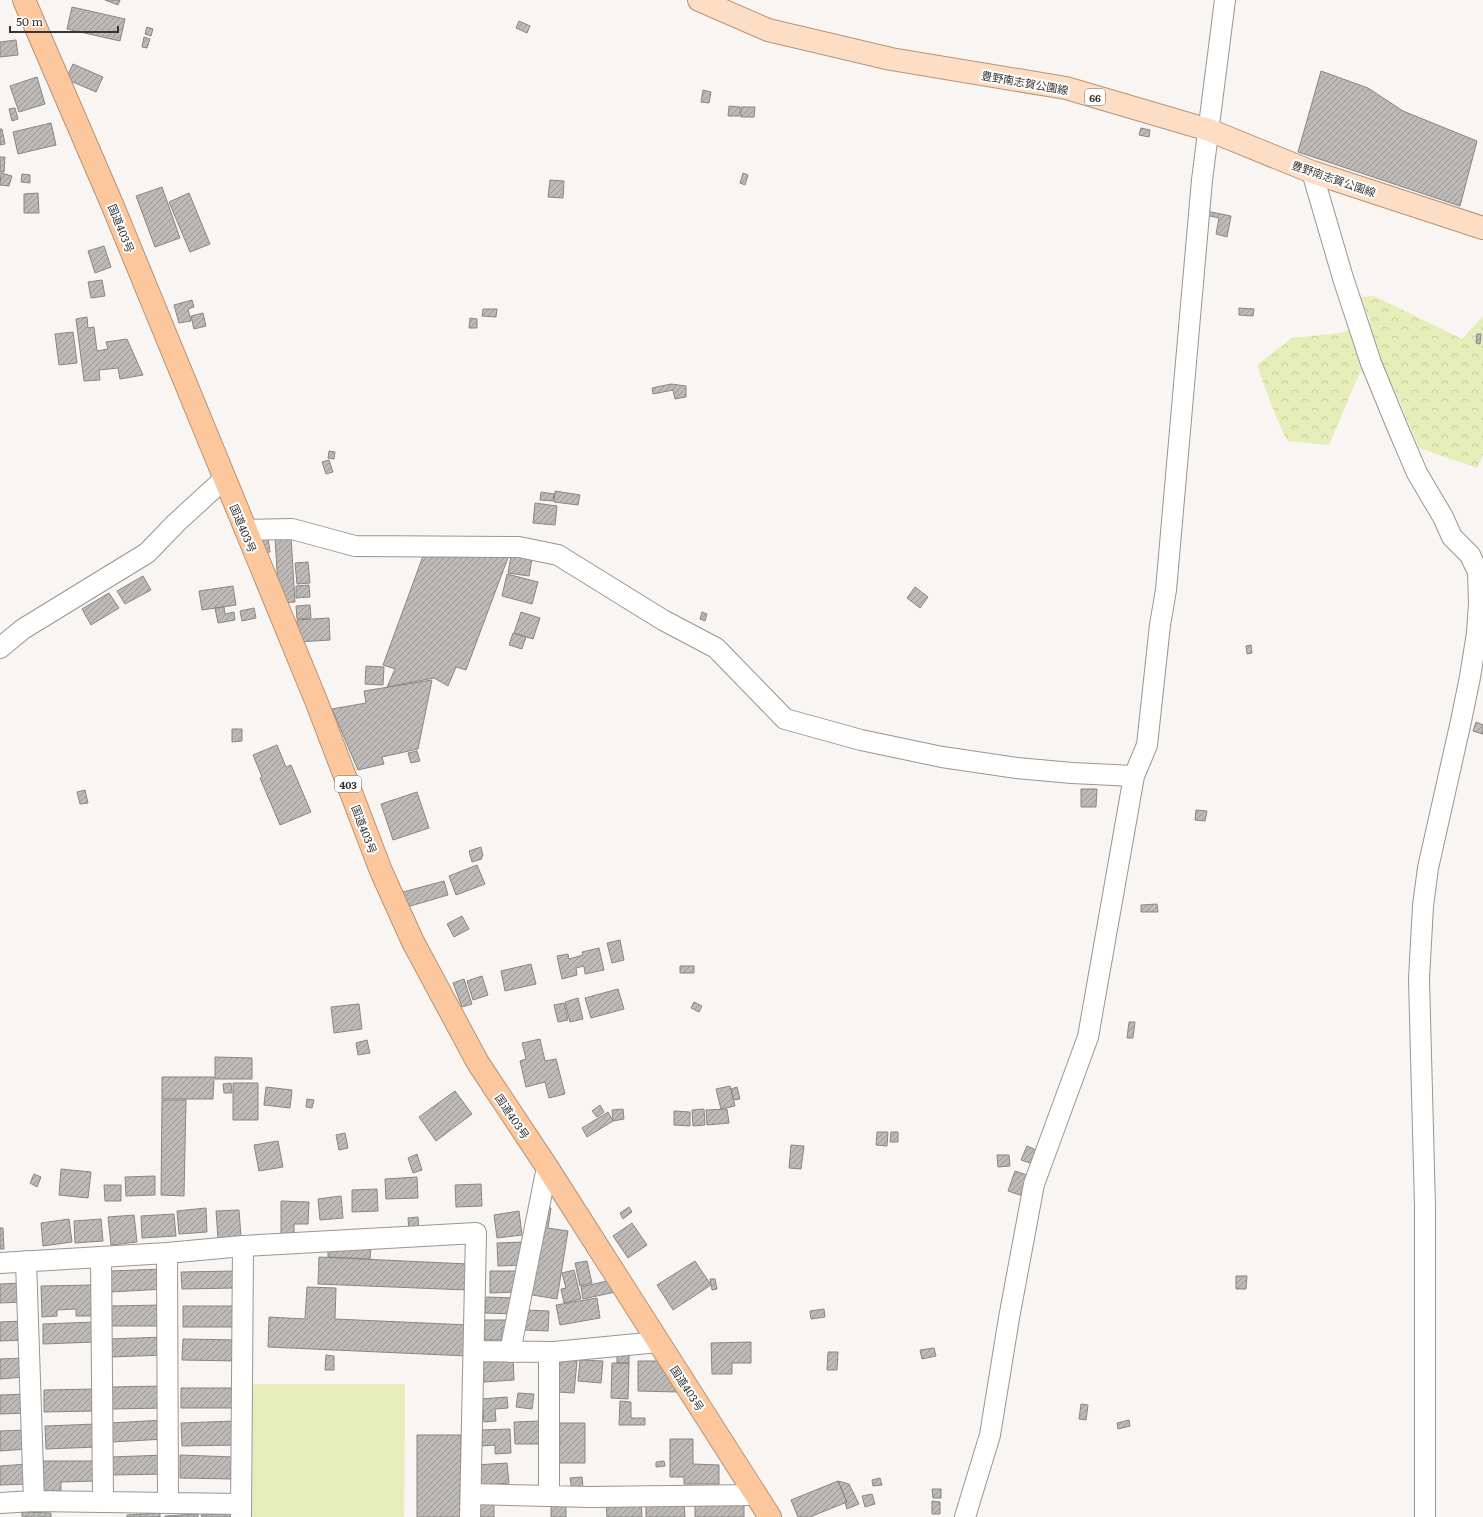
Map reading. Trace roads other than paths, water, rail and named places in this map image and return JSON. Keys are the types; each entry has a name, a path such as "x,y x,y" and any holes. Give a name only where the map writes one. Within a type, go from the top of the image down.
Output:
{"highway":[{"name":"国道403号","path":"24,0 112,204 317,703 381,871 413,942 478,1063 547,1167 724,1444 754,1495 770,1517"}],"main road":[{"name":"豊野南志賀公園線","path":"699,0 768,30 891,59 1066,88 1208,130 1312,172 1483,228"}],"street":[{"path":"965,1517 990,1435 1009,1318 1034,1184 1088,1037 1134,776 1147,745 1160,625 1166,590 1202,180 1225,0"},
{"path":"1312,172 1371,363 1417,473 1443,517 1452,537 1470,555 1478,572 1480,603 1477,633 1466,699 1428,868 1423,906 1419,979 1425,1214 1425,1517"},
{"path":"0,648 23,629 147,553 176,523 224,479"},
{"path":"245,530 292,529 355,546 519,547 558,555 663,620 716,648 785,719 861,740 942,757 1048,771 1134,776"},
{"path":"510,1352 547,1167"},
{"path":"0,1263 167,1253 243,1246 476,1233 472,1494 470,1517"},
{"path":"9,1507 34,1501 168,1503 241,1510 243,1246"},
{"path":"167,1253 168,1503"},
{"path":"101,1257 103,1502"},
{"path":"26,1261 34,1501"},
{"path":"474,1351 549,1352 658,1342"},
{"path":"549,1352 549,1496"},
{"path":"472,1494 590,1497 754,1495"}]}
